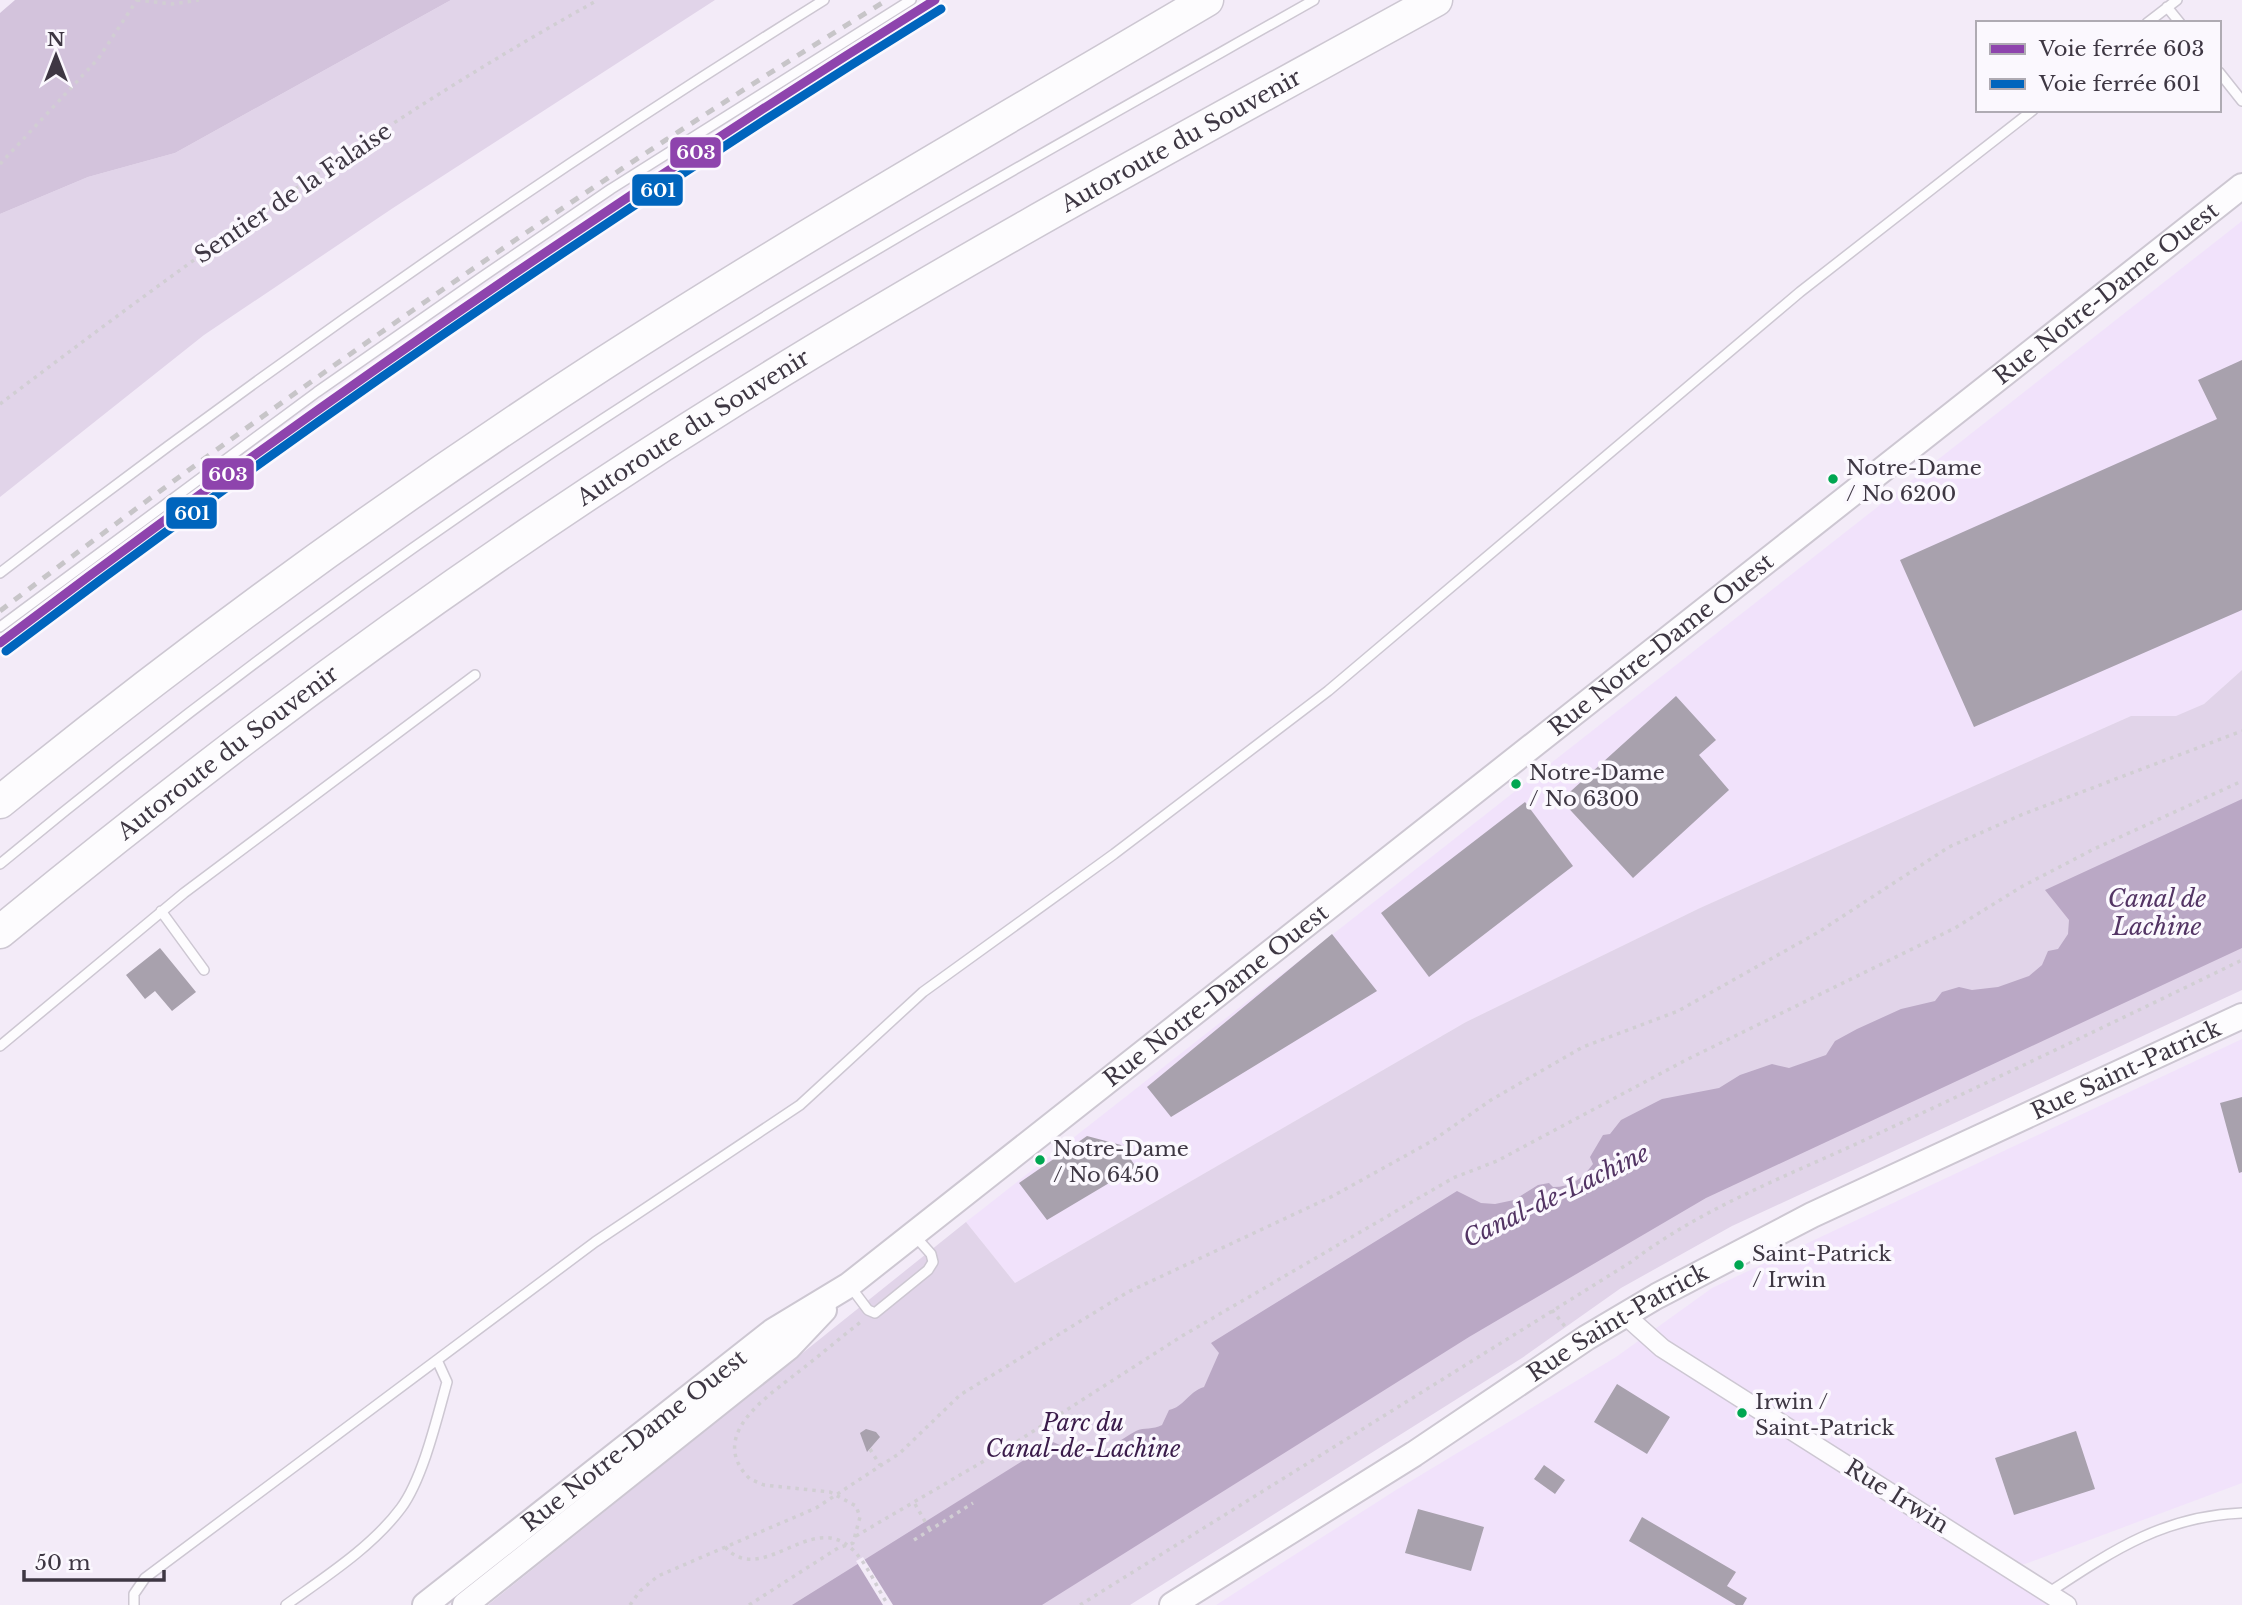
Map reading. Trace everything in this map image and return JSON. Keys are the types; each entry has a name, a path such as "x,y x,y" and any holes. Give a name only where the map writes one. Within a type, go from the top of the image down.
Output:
{"highway":[{"path":"0,802 259,603 399,501 555,395 782,252 1207,0"},
{"name":"Autoroute du Souvenir","path":"0,932 270,718 460,580 657,449 841,335 1012,234 1436,0"}],"main road":[{"name":"Rue Notre-Dame Ouest","path":"425,1605 773,1331 849,1285 2242,186"},
{"name":"Rue Saint-Patrick","path":"1172,1605 1414,1454 1625,1315 1812,1215 2242,1016"},
{"name":"Rue Notre-Dame Ouest","path":"465,1605 789,1347 849,1285"}],"street":[{"name":"Rue Irwin","path":"1625,1315 1662,1348 2067,1605"}],"lane":[{"path":"0,573 142,465 485,220 824,0"},
{"path":"0,627 317,392 482,276 611,189 911,0"},
{"path":"0,864 267,656 570,442 696,359 877,250 1314,0"},
{"path":"2150,21 2177,0"},
{"path":"2168,7 2178,21"},
{"path":"2221,75 2242,101"},
{"path":"134,1605 134,1594 145,1578 595,1241 800,1105 923,992 1114,854 1328,691 1800,292 2030,112"},
{"path":"0,1046 161,911 475,675"},
{"path":"161,911 204,970"},
{"path":"849,1285 868,1310 875,1312 884,1308 928,1270 933,1262 931,1254 914,1234"},
{"path":"286,1605 374,1536 401,1508 419,1468 447,1382 437,1360"},
{"path":"2048,1593 2111,1551 2155,1529 2208,1514 2242,1513"}],"path":[{"path":"0,164 98,59 137,0 172,5 199,0"},
{"name":"Sentier de la Falaise","path":"0,404 140,298 292,193 493,61 598,0"},
{"path":"630,1605 649,1581 816,1508 909,1446 960,1395 1128,1292 1343,1191 1432,1140 1482,1106 1574,1051 1657,1021 1690,1005 1817,933 1948,847 2021,815 2242,731"},
{"path":"856,1536 914,1504 1182,1336 1453,1178 1497,1161 1684,1061 1955,928 2021,887 2094,849 2242,781"},
{"path":"1080,1605 1631,1262 1659,1240 1710,1212 2242,961"},
{"path":"1552,1310 1566,1328"},
{"path":"724,1546 735,1555 752,1560 813,1538 853,1543 859,1511 836,1495 764,1485 750,1479 737,1462 737,1435 745,1418 759,1402 862,1321"},
{"path":"870,1449 881,1466"},
{"path":"914,1540 973,1503"},
{"path":"914,1504 930,1530"},
{"path":"846,1544 856,1553 888,1605"},
{"path":"749,1605 846,1544"}],"shaded area":[{"path":"15,0 451,0 175,153 88,177 0,214 0,13"},
{"path":"2242,221 2242,670 2204,704 2176,717 2131,716 1700,908 1466,1022 1015,1283 966,1222"},
{"path":"2242,1039 2242,1483 2025,1564 2007,1565 2067,1605 1216,1605 1396,1490 1616,1357 1712,1288"}],"green space":[{"path":"451,0 715,0 393,208 204,335 0,497 0,214 88,177 175,153"},
{"name":"Parc du Canal-de-Lachine","path":"2242,670 2242,990 1732,1226 1621,1288 1522,1358 1130,1605 488,1605 966,1222 1015,1283 1466,1022 1700,908 2131,716 2176,716 2204,704"}],"water":[{"name":"Canal de Lachine","path":"2242,799 2242,948 1706,1198 1469,1337 1042,1605 792,1605 1053,1442 1087,1457 1107,1449 1136,1431 1162,1425 1169,1410 1179,1406 1204,1387 1219,1353 1211,1343 1457,1191 1481,1203 1495,1204 1514,1200 1538,1185 1549,1183 1553,1187 1559,1187 1571,1184 1593,1164 1590,1157 1603,1135 1610,1134 1621,1120 1662,1099 1719,1088 1740,1075 1772,1064 1789,1068 1826,1055 1835,1041 1857,1029 1901,1009 1935,1001 1942,992 1959,987 1972,990 1998,987 2029,976 2042,965 2048,951 2058,949 2068,934 2069,920 2045,890"}],"pier":[{"path":"863,1557 893,1605 883,1605 856,1561"}],"building":[{"path":"2242,360 2242,610 1974,727 1900,560 2217,419 2198,380"},
{"path":"1676,696 1716,740 1699,755 1729,790 1633,878 1561,800"},
{"path":"1525,802 1573,866 1429,977 1381,913"},
{"path":"1332,934 1377,991 1171,1117 1147,1087"},
{"path":"160,948 196,992 172,1011 155,991 145,999 126,975"},
{"path":"2242,1097 2242,1172 2239,1173 2220,1103"},
{"path":"1087,1136 1121,1145 1136,1167 1047,1220 1019,1183"},
{"path":"1617,1384 1670,1417 1647,1454 1594,1422"},
{"path":"866,1429 876,1432 880,1437 867,1452 860,1433"},
{"path":"2076,1431 2095,1489 2014,1515 1995,1458"},
{"path":"1544,1465 1565,1480 1555,1494 1534,1479"},
{"path":"1418,1509 1484,1527 1471,1571 1405,1553"},
{"path":"1642,1517 1736,1572 1727,1586 1747,1598 1743,1605 1736,1605 1629,1541"}],"railway":[{"path":"0,611 216,450 436,294 660,144 887,0"}],"rail line":[{"name":"603","path":"0,643 228,474 460,311 696,153 935,0"},
{"name":"601","path":"6,651 234,482 466,319 702,161 941,9"}],"place":[{"name":"Notre-Dame / No 6200","path":"1833,479"},
{"name":"Notre-Dame / No 6300","path":"1516,784"},
{"name":"Notre-Dame / No 6450","path":"1040,1160"},
{"name":"Saint-Patrick / Irwin","path":"1739,1265"},
{"name":"Irwin / Saint-Patrick","path":"1742,1413"}],"water label":[{"name":"Canal-de-Lachine","path":"1556,1196"}]}
